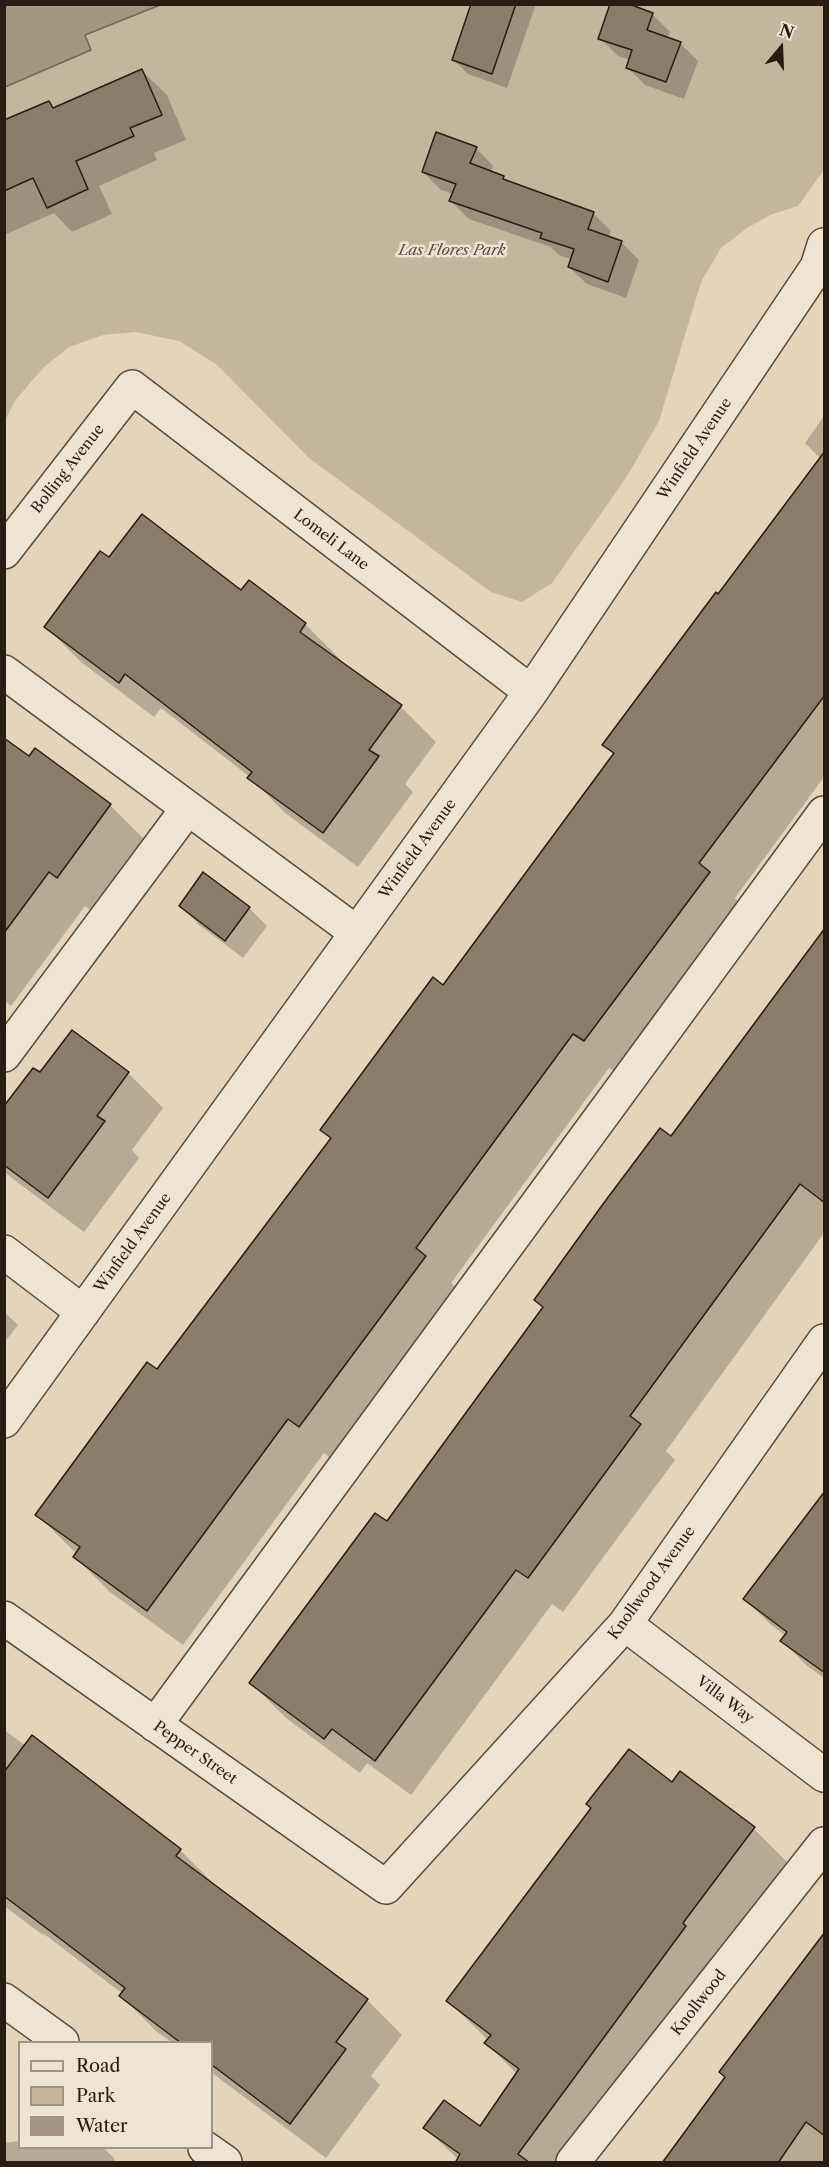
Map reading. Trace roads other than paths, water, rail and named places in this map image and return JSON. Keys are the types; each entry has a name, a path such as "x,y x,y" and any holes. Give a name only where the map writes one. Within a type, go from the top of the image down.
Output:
{"street":[{"name":"Winfield Avenue","path":"4,1420 531,692 822,262"},
{"name":"Lomeli Lane","path":"132,387 531,692"},
{"name":"Bolling Avenue","path":"4,552 132,387"},
{"path":"4,672 357,933"},
{"path":"4,1055 188,808"},
{"path":"155,1725 825,813"},
{"path":"4,1252 83,1312"},
{"name":"Knollwood Avenue","path":"386,1887 625,1624 825,1341"},
{"name":"Pepper Street","path":"4,1618 386,1887"},
{"name":"Villa Way","path":"625,1624 825,1775"},
{"name":"Knollwood","path":"573,2163 825,1844"},
{"path":"4,2000 59,2041"},
{"path":"206,2149 225,2163"}],"water":[{"path":"5,4 160,5 85,35 91,50 5,87"}],"park label":[{"name":"Las Flores Park","path":"452,251"}]}
